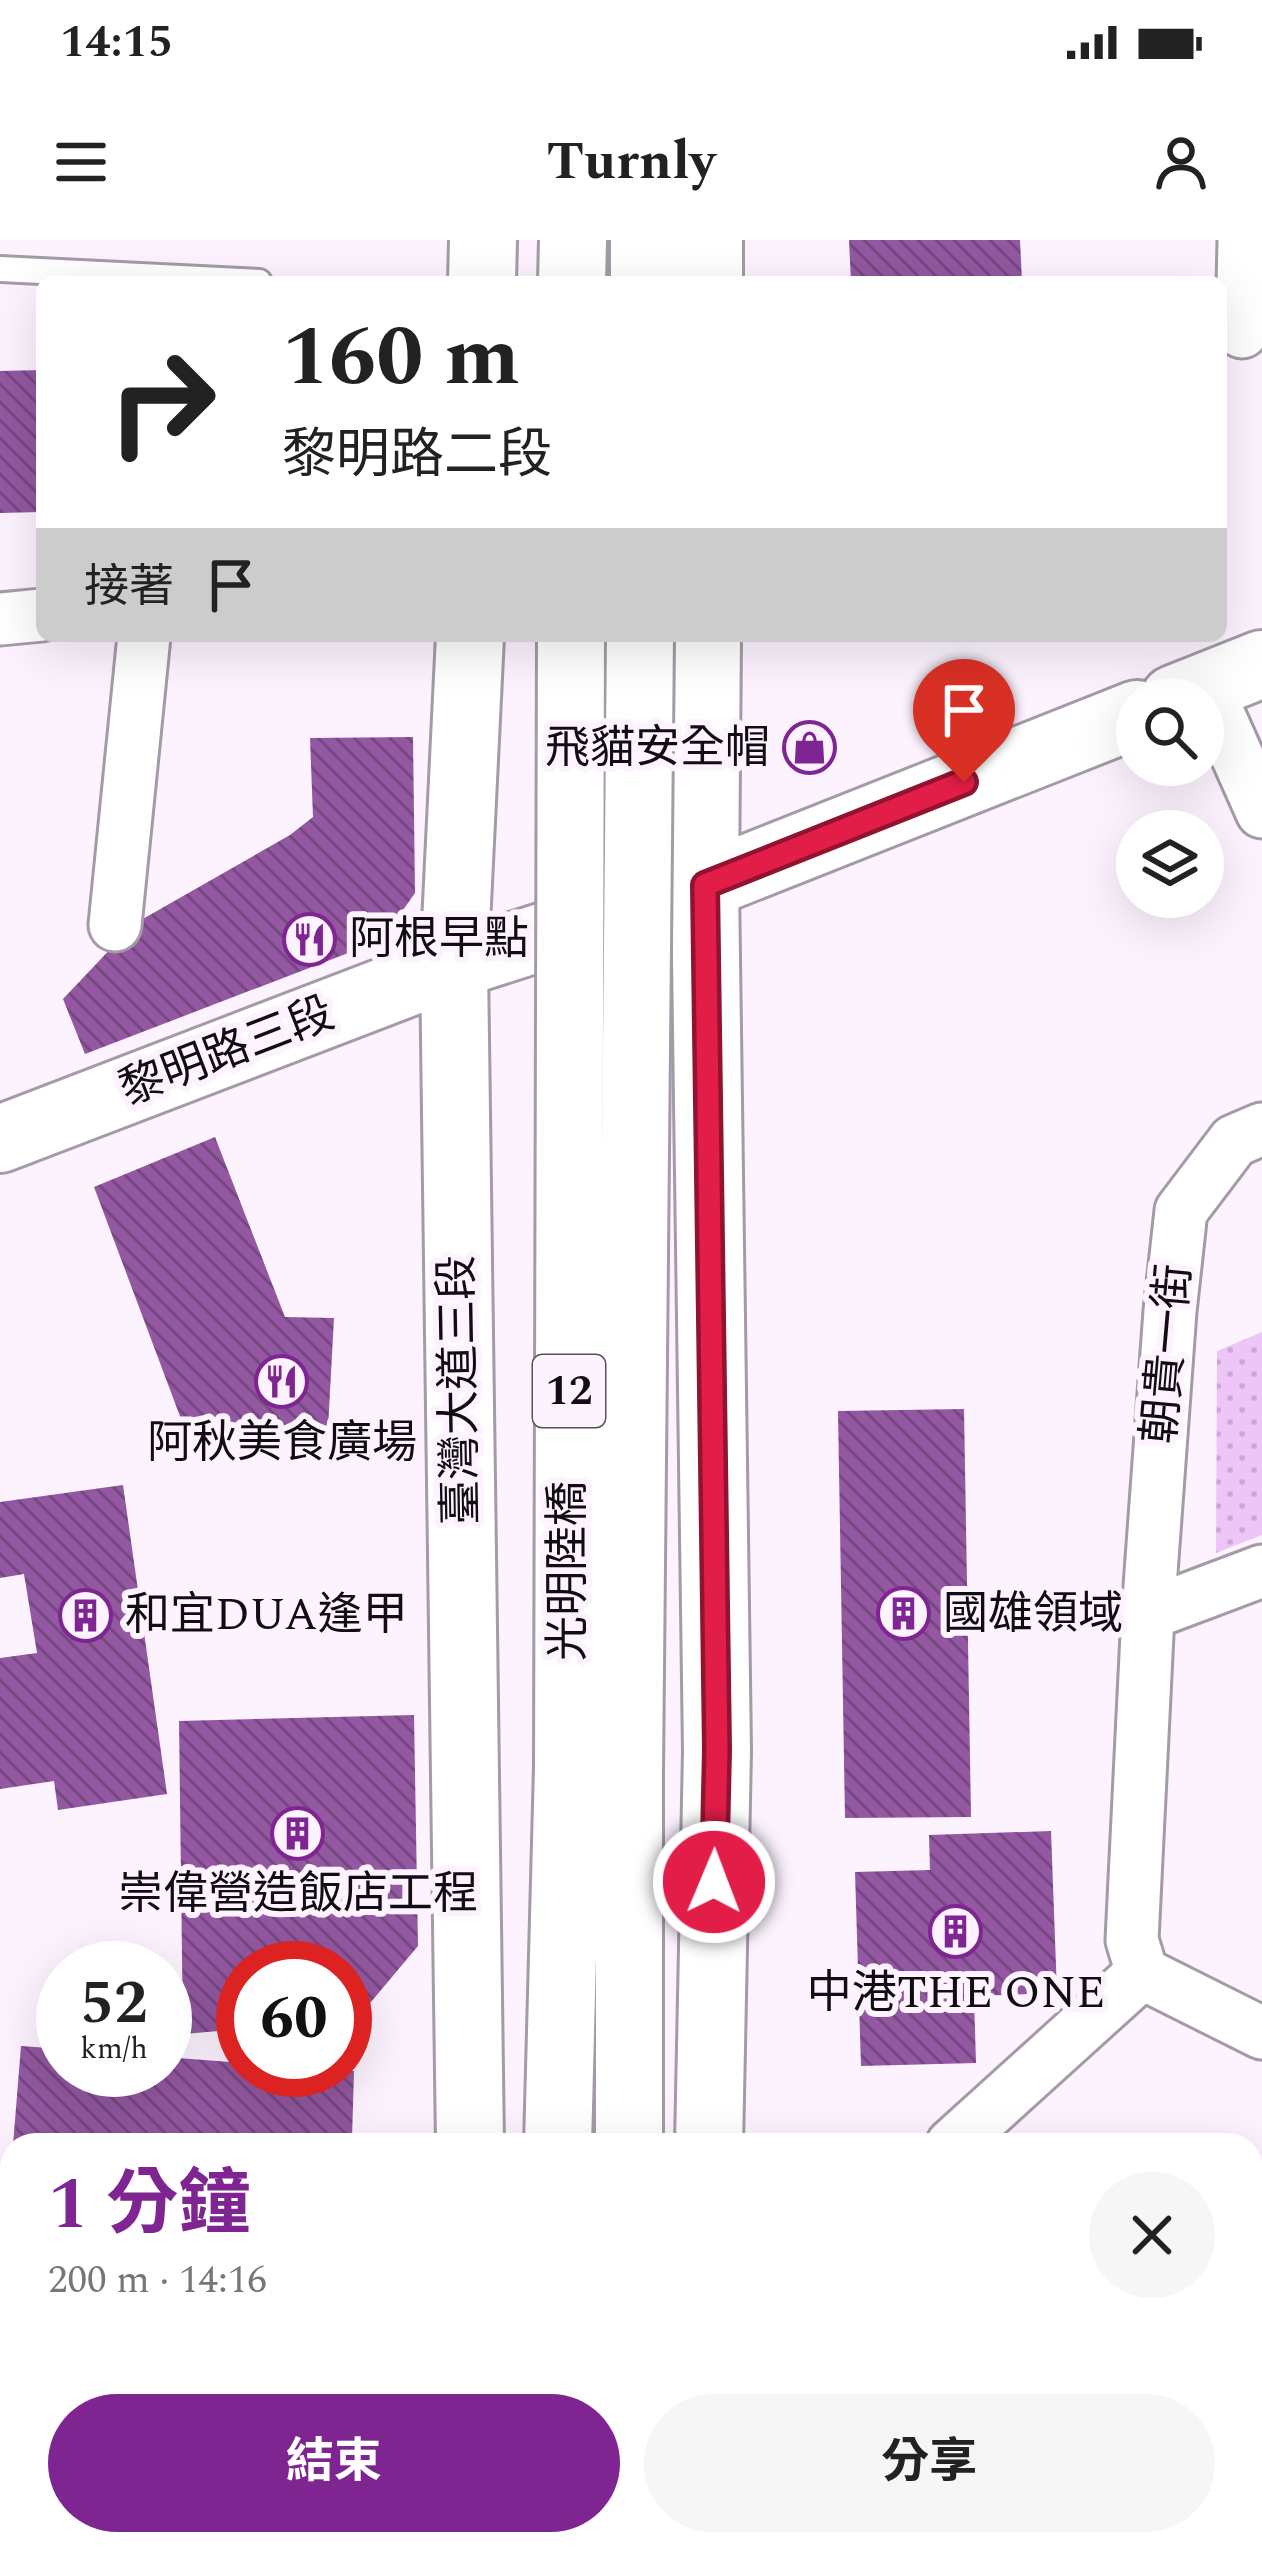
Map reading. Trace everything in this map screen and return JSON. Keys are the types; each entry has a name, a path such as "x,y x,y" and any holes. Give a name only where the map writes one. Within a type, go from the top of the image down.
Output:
{"main road":[{"path":"482,276 483,240"},
{"path":"572,276 573,240"},
{"path":"644,240 644,276"},
{"path":"709,240 709,276"},
{"name":"臺灣大道三段","path":"470,642 454,965 470,2133"},
{"name":"光明陸橋","path":"558,2133 568,1767 572,642"},
{"name":"光明陸橋","path":"629,2133 640,642"},
{"path":"707,642 705,885 717,1750 709,2133"},
{"name":"黎明路三段","path":"0,1139 454,965 705,885 1116,722"}],"street":[{"path":"1242,332 1244,240"},
{"path":"0,619 36,616"},
{"path":"115,925 143,642"},
{"path":"1224,710 1262,812"},
{"name":"朝貴一街","path":"1142,1972 1132,1940 1148,1615 1181,1211 1234,1141 1262,1129"},
{"path":"1148,1615 1262,1570"},
{"path":"965,2133 1142,1972 1261,2031"}],"lane":[{"path":"0,269 139,276"}],"shaded area":[{"path":"1262,1332 1262,1535 1216,1553 1217,1351"}],"building":[{"path":"849,240 1020,240 1022,276 851,276"},
{"path":"36,370 36,512 0,513 0,371"},
{"path":"413,737 415,893 382,940 85,1054 63,999 134,924 290,835 313,817 310,738"},
{"path":"215,1137 285,1317 334,1318 328,1428 184,1427 94,1187"},
{"name":"國雄領域","path":"964,1409 971,1817 845,1818 838,1411"},
{"name":"和宜DUA逢甲","path":"123,1485 167,1794 58,1810 54,1781 0,1789 0,1658 37,1653 24,1574 0,1578 0,1502"},
{"name":"崇偉營造飯店工程","path":"414,1715 418,1946 372,2001 372,1941 216,1941 216,2031 192,2033 192,1941 182,1941 179,1721"},
{"name":"中港THE ONE","path":"1051,1831 1057,1993 974,1996 976,2063 861,2066 855,1872 930,1870 929,1835"},
{"path":"21,2046 36,2047 36,2097 192,2097 192,2059 216,2061 216,2097 353,2097 352,2133 14,2133"}],"place":[{"name":"飛貓安全帽","path":"809,748"},
{"name":"阿根早點","path":"310,939"},
{"name":"阿秋美食廣場","path":"282,1382"},
{"name":"國雄領域","path":"904,1614"},
{"name":"和宜DUA逢甲","path":"86,1615"},
{"name":"崇偉營造飯店工程","path":"298,1833"},
{"name":"中港THE ONE","path":"956,1932"}],"route":[{"path":"714,1882 717,1750 705,885 964,782"}]}
